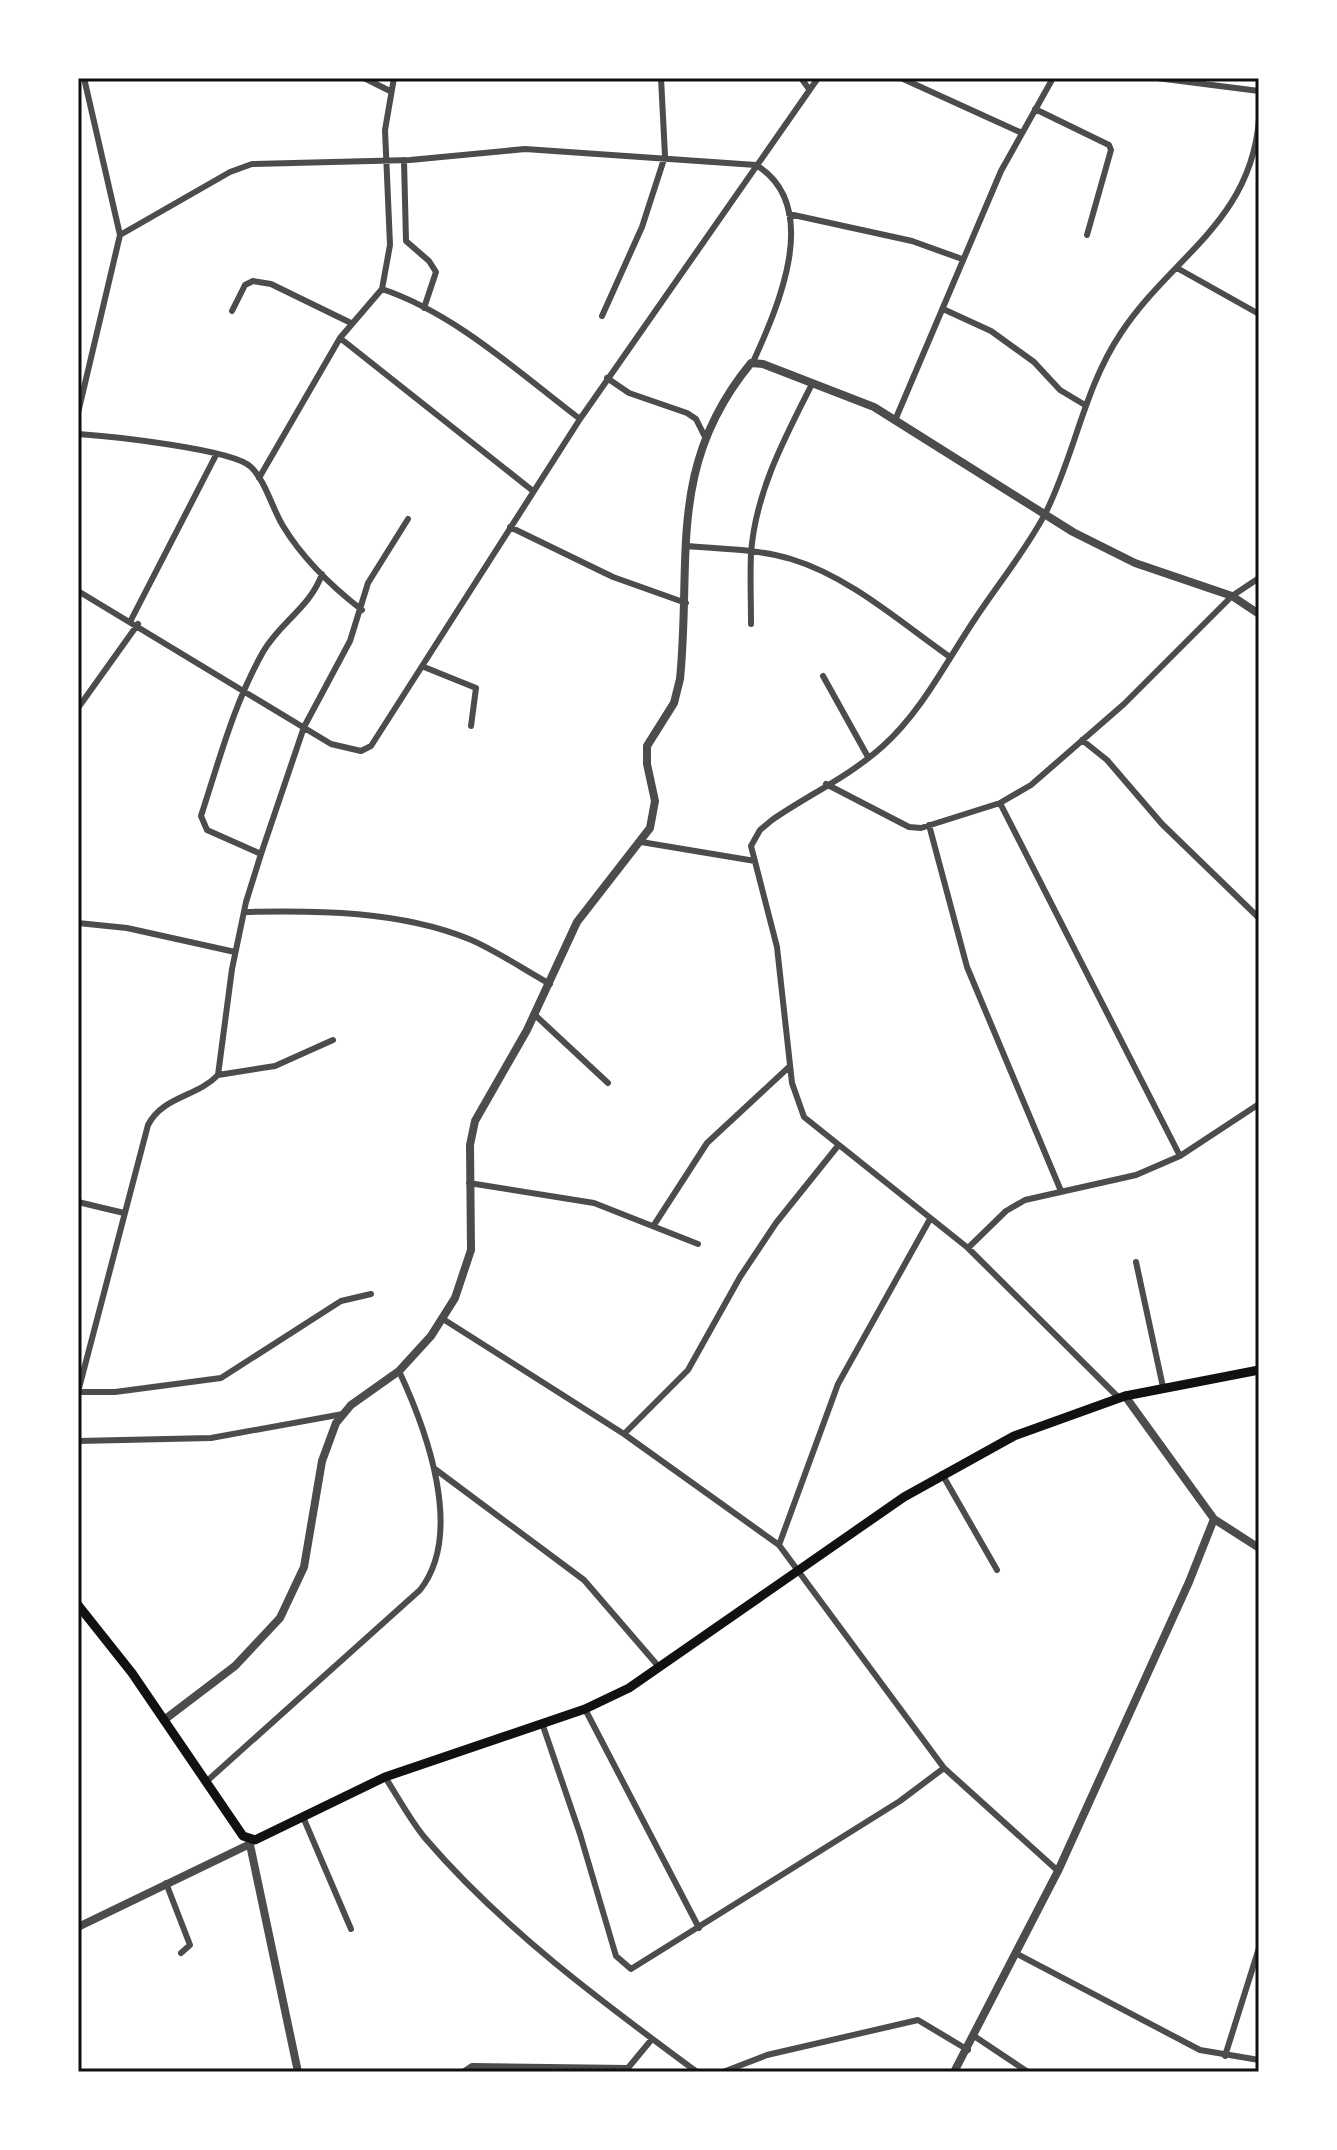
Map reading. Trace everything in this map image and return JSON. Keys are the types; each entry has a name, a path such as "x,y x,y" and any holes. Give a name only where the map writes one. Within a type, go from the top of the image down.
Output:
{"main road":[{"path":"78,1605 250,1842 385,1777 585,1709 629,1688 942,1474 1014,1436 1122,1396 1259,1370"}],"street":[{"path":"78,413 120,235 84,78"},
{"path":"364,78 390,91"},
{"path":"259,478 340,338 382,289 390,245 385,161 390,91 394,78"},
{"path":"602,316 642,227 665,156 661,78"},
{"path":"801,78 809,89"},
{"path":"78,591 346,750 361,751 371,746 607,378 818,78"},
{"path":"901,78 1022,133"},
{"path":"896,418 962,259 1022,133 1053,78"},
{"path":"1157,78 1259,91"},
{"path":"1035,109 1109,145 1111,150 1087,235"},
{"path":"1259,119 1253,164 1242,188 1221,221 1121,332 1085,405 1067,462 1045,514 899,731 868,757 760,830 751,846 777,947 790,1066 797,1102 804,1117 837,1147 968,1248 1122,1396 1214,1519 1259,1548"},
{"path":"120,235 191,193 252,164 404,160 525,149 665,156 756,165 782,187 789,214 789,244 780,298 753,362 705,437 691,480 686,603 677,695 647,746 655,816 641,842 577,922 535,1015 475,1121 471,1134 469,1183 472,1223 468,1264 443,1319 399,1371 343,1414 326,1446 304,1567 287,1607 235,1666 164,1720"},
{"path":"404,160 406,241 429,261 436,272 424,308"},
{"path":"789,214 912,241 962,259"},
{"path":"1177,268 1259,314"},
{"path":"232,311 245,285 253,281 271,284 351,323"},
{"path":"382,289 424,308 465,332 580,419"},
{"path":"943,309 991,331 1034,362 1060,390 1085,405"},
{"path":"340,338 533,491"},
{"path":"753,362 896,418 1045,514 1135,563 1232,596 1259,614"},
{"path":"607,378 629,393 687,413 696,419 705,437"},
{"path":"751,624 751,552 771,470 812,384"},
{"path":"78,434 243,462 259,478 283,527 322,574 362,610"},
{"path":"78,708 134,622 216,455"},
{"path":"218,1075 235,952 244,912 304,727 362,610 368,583 408,519"},
{"path":"510,527 613,577 686,603"},
{"path":"686,546 790,559 832,577 950,657"},
{"path":"261,854 207,830 201,822 243,689 275,631 310,601 322,574"},
{"path":"826,784 894,822 909,827 929,825 1000,803 1031,785 1124,704 1232,596 1259,578"},
{"path":"424,667 476,688 471,726"},
{"path":"823,676 868,757"},
{"path":"1082,740 1107,760 1162,824 1259,918"},
{"path":"1000,803 1180,1156"},
{"path":"929,825 967,967 1061,1191"},
{"path":"641,842 755,861"},
{"path":"244,912 302,910 437,929 481,945 550,984"},
{"path":"78,923 127,928 235,952"},
{"path":"535,1015 608,1083"},
{"path":"333,1040 275,1066 218,1075 154,1113 139,1151 78,1392 115,1392 221,1378 341,1301 371,1294"},
{"path":"654,1225 707,1143 790,1066"},
{"path":"968,1248 1006,1211 1025,1200 1136,1175 1180,1156 1259,1104"},
{"path":"624,1434 688,1370 740,1277 776,1223 837,1147"},
{"path":"469,1183 594,1203 698,1244"},
{"path":"78,1202 124,1213"},
{"path":"779,1545 838,1384 930,1219"},
{"path":"1136,1262 1163,1387"},
{"path":"443,1319 624,1434 779,1545 944,1768 1058,1871"},
{"path":"207,1781 427,1582 438,1559 440,1541 435,1469 416,1408 399,1371"},
{"path":"78,1441 211,1438 343,1414"},
{"path":"435,1469 584,1580 659,1667"},
{"path":"942,1474 997,1570"},
{"path":"954,2072 1058,1871 1189,1582 1214,1519"},
{"path":"585,1709 699,1928"},
{"path":"542,1723 580,1834 616,1956 631,1969 640,1967 900,1801 944,1768"},
{"path":"385,1777 424,1837 511,1924 697,2072"},
{"path":"303,1817 351,1929"},
{"path":"78,1927 250,1842 298,2072"},
{"path":"166,1883 190,1945 181,1953"},
{"path":"1225,2056 1259,1948"},
{"path":"1017,1954 1187,2044 1225,2056 1259,2060"},
{"path":"723,2072 767,2055 918,2020 968,2050"},
{"path":"974,2036 1028,2072"},
{"path":"463,2072 472,2066 628,2068 652,2039"}]}
